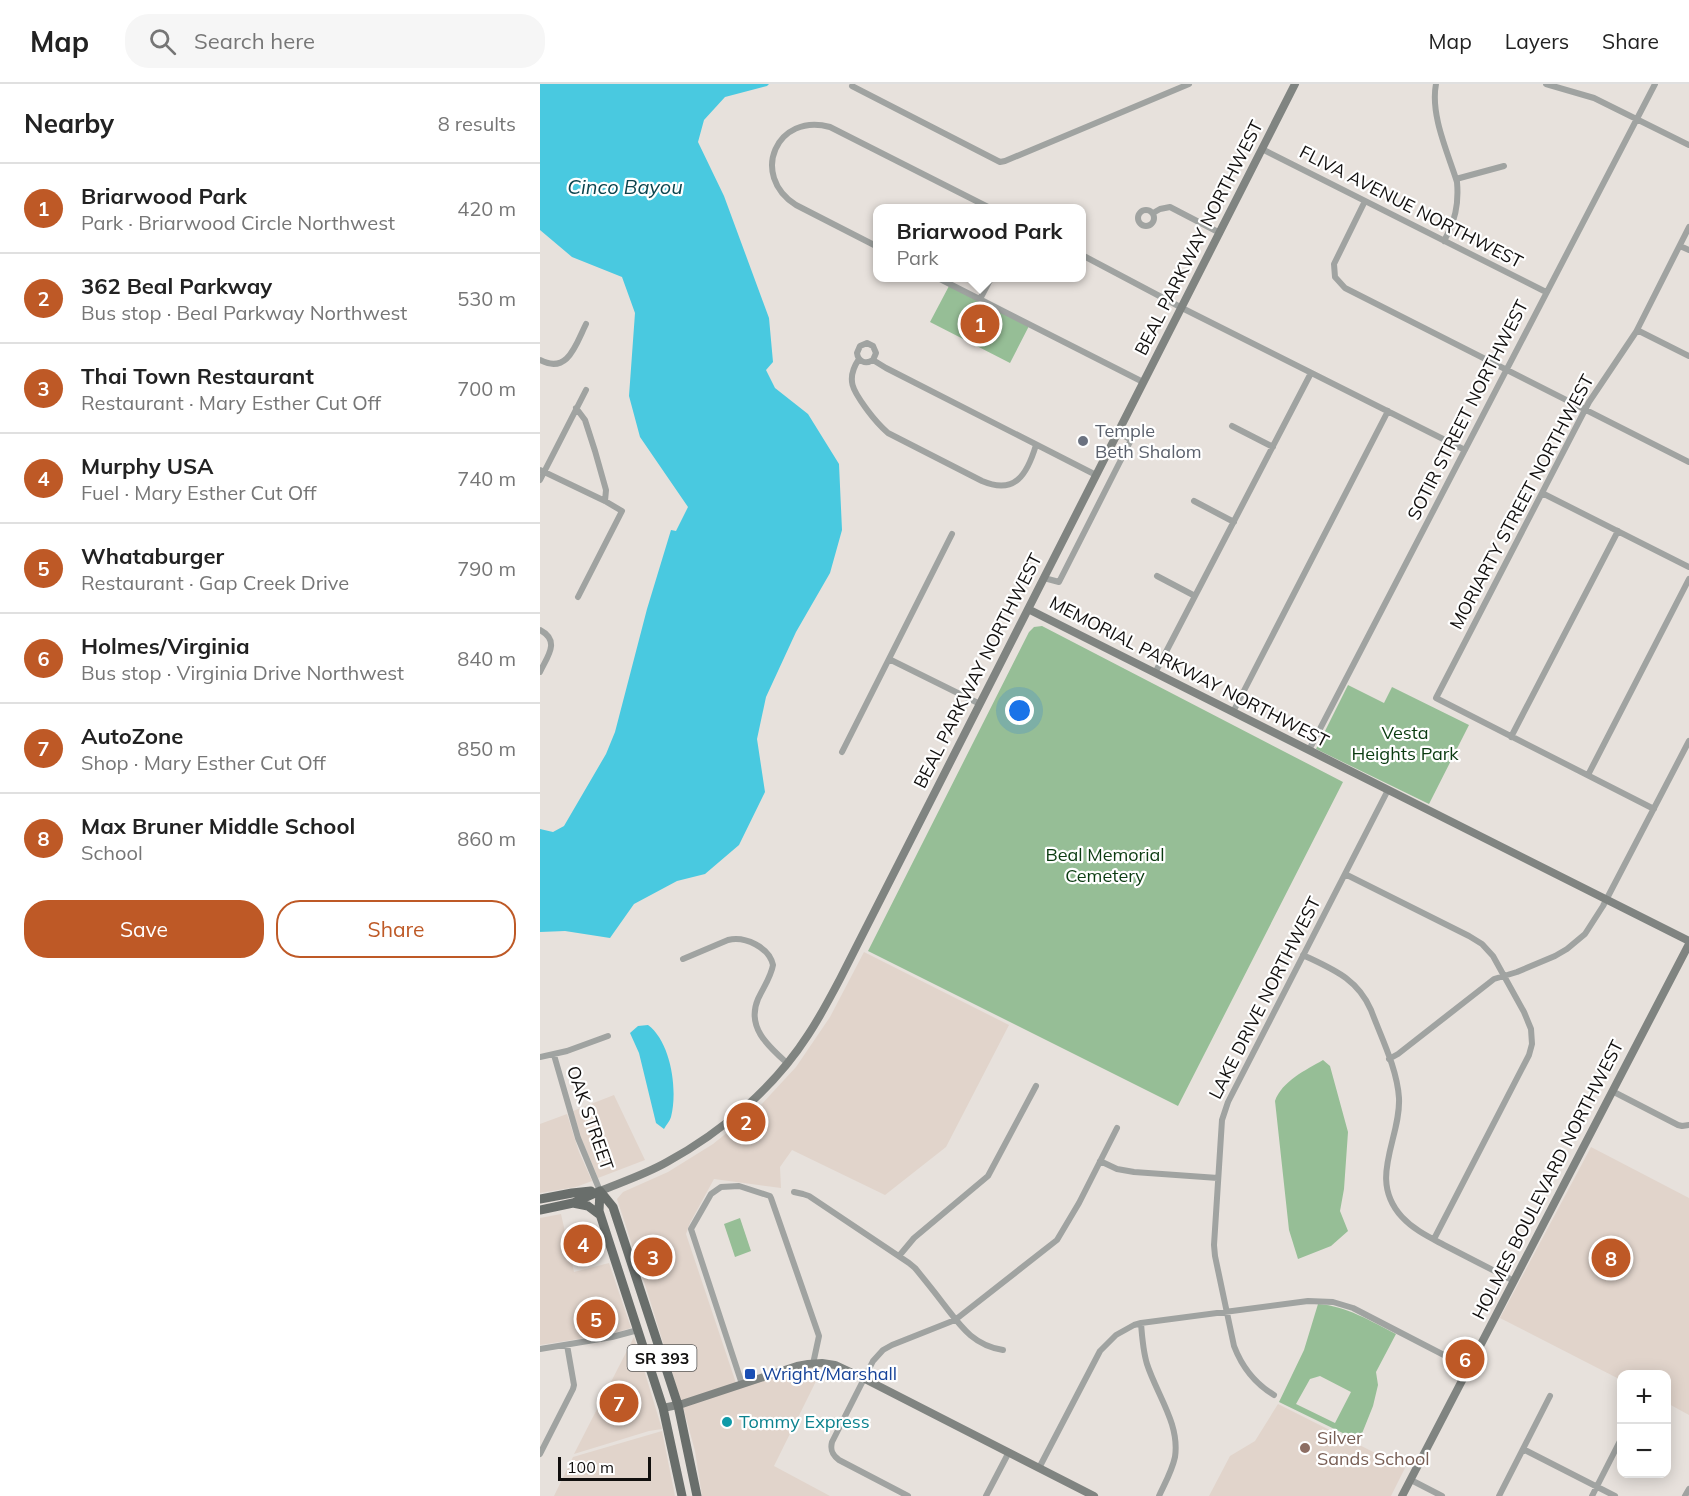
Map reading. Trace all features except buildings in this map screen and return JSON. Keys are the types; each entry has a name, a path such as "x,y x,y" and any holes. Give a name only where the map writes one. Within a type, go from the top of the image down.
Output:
{"main road":[{"name":"BEAL PARKWAY NORTHWEST","path":"540,1199 600,1191"},
{"name":"BEAL PARKWAY NORTHWEST","path":"540,1210 573,1203 600,1191"},
{"name":"SR 393","path":"600,1191 600,1215 663,1408 682,1496"},
{"name":"SR 393","path":"600,1191 613,1207 678,1405 697,1496"},
{"path":"573,1203 588,1206 600,1215"},
{"path":"638,1330 650,1338 660,1352"}],"street":[{"path":"852,87 1000,162 1189,84"},
{"name":"BEAL PARKWAY NORTHWEST","path":"600,1191 659,1166 695,1145 738,1114 787,1064 808,1035 824,1009 1295,84"},
{"path":"1436,84 1437,118 1458,192 1452,226 1444,241"},
{"path":"1546,84 1594,98 1689,145"},
{"name":"SOTIR STREET NORTHWEST","path":"1309,750 1654,84"},
{"path":"873,244 796,205 780,191 772,176 771,164 775,149 788,133 803,125 815,124 830,127 982,204"},
{"name":"FLIVA AVENUE NORTHWEST","path":"1262,150 1546,292"},
{"path":"1456,179 1504,166"},
{"path":"1365,201 1334,264 1335,277 1340,284 1689,462"},
{"path":"1153,213 1170,207 1220,233"},
{"name":"MORIARTY STREET NORTHWEST","path":"1511,737 1436,698 1585,409 1637,330 1689,227"},
{"path":"1680,246 1689,250"},
{"path":"1086,257 1465,450"},
{"path":"946,282 1143,382"},
{"path":"980,299 990,282"},
{"path":"540,360 549,364 565,361 586,324"},
{"path":"1637,330 1689,356"},
{"path":"867,343 873,346 875,357 873,360 866,363 859,360 856,352 860,346 867,343"},
{"path":"859,360 853,370 852,385 855,394 880,427 982,481 998,486 1013,484 1024,472 1036,445"},
{"path":"873,360 1096,475"},
{"path":"1155,673 1311,373"},
{"path":"540,480 542,471 586,390"},
{"path":"576,408 585,420 595,452 606,490 605,501"},
{"path":"1233,712 1388,411"},
{"path":"1232,426 1273,447"},
{"path":"1044,578 1059,582 1131,440 1118,432"},
{"path":"542,471 622,511 578,597"},
{"path":"1008,486 1011,494"},
{"path":"1542,493 1689,567"},
{"path":"1194,501 1234,522"},
{"path":"1618,531 1511,737 1654,809"},
{"path":"842,752 952,534"},
{"path":"1156,576 1195,596"},
{"path":"1588,775 1689,579"},
{"name":"MEMORIAL PARKWAY NORTHWEST","path":"1028,609 1689,942"},
{"path":"540,630 549,637 551,645 540,672"},
{"path":"889,659 980,704"},
{"path":"1389,1059 1494,979 1555,956 1567,949 1589,929 1607,899 1689,741"},
{"name":"LAKE DRIVE NORTHWEST","path":"1274,1395 1257,1383 1243,1367 1234,1346 1215,1256 1222,1120 1228,1102 1388,790"},
{"path":"1345,874 1477,940 1493,956 1531,1029 1531,1050 1524,1067 1434,1239"},
{"path":"683,959 735,938 746,940 766,951 773,964 758,1000 755,1018 762,1039 787,1064"},
{"name":"HOLMES BOULEVARD NORTHWEST","path":"1402,1496 1689,942"},
{"path":"1303,955 1343,975 1356,986 1368,1002 1397,1085 1399,1103 1386,1174 1388,1192 1401,1217 1415,1230 1514,1281"},
{"path":"540,1057 554,1055 608,1036"},
{"name":"OAK STREET","path":"554,1055 578,1138 600,1191"},
{"path":"899,1256 914,1238 988,1176 1036,1086"},
{"path":"1612,1091 1678,1125 1689,1125"},
{"path":"908,1496 839,1460 831,1451 832,1442 873,1361 883,1350 892,1345 955,1320 1057,1240 1117,1128"},
{"path":"1100,1161 1117,1169 1134,1172 1218,1178"},
{"path":"742,1384 691,1229 711,1194 721,1187 739,1186 770,1196 819,1336 813,1364"},
{"path":"794,1192 809,1196 915,1268 955,1320 976,1340 990,1348 1003,1350"},
{"path":"1039,1468 1100,1352 1116,1335 1141,1323 1308,1301 1333,1302 1353,1308 1468,1368"},
{"path":"1141,1323 1147,1364 1173,1428 1175,1441 1174,1462 1159,1496"},
{"path":"540,1349 612,1337 638,1330"},
{"path":"540,1454 573,1389 567,1345"},
{"path":"663,1408 797,1366 835,1365 1094,1496"},
{"path":"1499,1496 1550,1396"},
{"path":"1592,1496 1617,1447"},
{"path":"1523,1449 1615,1496"},
{"path":"987,1496 1009,1452"},
{"path":"1411,1480 1442,1496"},
{"path":"1685,1496 1689,1489"}],"shaded area":[{"path":"864,952 1009,1025 946,1147 885,1195 792,1150 780,1167 781,1188 714,1179 686,1234 736,1383 681,1401 617,1199 623,1192 668,1172 713,1144 759,1107 796,1067 830,1017"},
{"path":"614,1095 645,1160 598,1178 581,1138 573,1111"},
{"path":"567,1114 579,1152 592,1181 576,1187 540,1193 540,1124"},
{"path":"1591,1147 1689,1198 1689,1415 1671,1405 1671,1370 1617,1370 1617,1378 1500,1318"},
{"path":"561,1214 574,1272 609,1263 631,1328 611,1334 540,1345 540,1218"},
{"path":"634,1337 662,1429 574,1454"},
{"path":"809,1367 823,1367 774,1466 830,1496 702,1496 695,1451 683,1407"},
{"name":"Silver Sands School","path":"1278,1404 1405,1468 1391,1496 1209,1496 1230,1456 1255,1441"},
{"path":"662,1431 675,1496 554,1496 573,1457"}],"green space":[{"path":"949,286 1029,326 1010,363 930,322"},
{"name":"Beal Memorial Cemetery","path":"1042,626 1343,782 1178,1106 868,951 1029,632 1034,627"},
{"name":"Vesta Heights Park","path":"1348,685 1384,703 1392,687 1469,725 1429,804 1316,749"},
{"path":"1323,1060 1330,1066 1348,1132 1340,1211 1348,1231 1331,1246 1298,1259 1289,1230 1275,1101 1289,1082"},
{"path":"740,1218 751,1251 735,1257 724,1224"},
{"path":"1318,1304 1349,1311 1396,1334 1376,1372 1378,1385 1373,1406 1359,1441 1279,1402 1304,1350","holes":["1320,1376 1351,1392 1335,1423 1296,1404 1310,1379"]}],"water":[{"name":"Cinco Bayou","path":"540,84 769,84 725,97 704,120 698,142 724,196 769,318 773,362 766,370 775,388 808,414 839,464 842,530 830,573 796,632 766,697 757,739 765,792 739,845 705,874 677,881 634,904 610,938 565,931 540,932 540,829 553,832 564,826 606,754 615,732 647,609 671,530 676,531 688,507 640,437 629,396 635,313 622,277 572,257 540,230"},
{"path":"648,1025 662,1043 671,1067 673,1106 671,1117 664,1129 656,1123 639,1053 630,1033 638,1026"}],"place":[{"name":"Briarwood Park","path":"980,324"},
{"name":"Temple Beth Shalom","path":"1083,441"},
{"name":"362 Beal Parkway","path":"746,1122"},
{"name":"Murphy USA","path":"583,1244"},
{"name":"Thai Town Restaurant","path":"653,1257"},
{"name":"Max Bruner Middle School","path":"1611,1258"},
{"name":"Whataburger","path":"596,1319"},
{"name":"Holmes/Virginia","path":"1465,1359"},
{"name":"Wright/Marshall","path":"750,1374"},
{"name":"AutoZone","path":"619,1403"},
{"name":"Tommy Express","path":"727,1422"},
{"name":"Silver Sands School","path":"1305,1448"}]}
